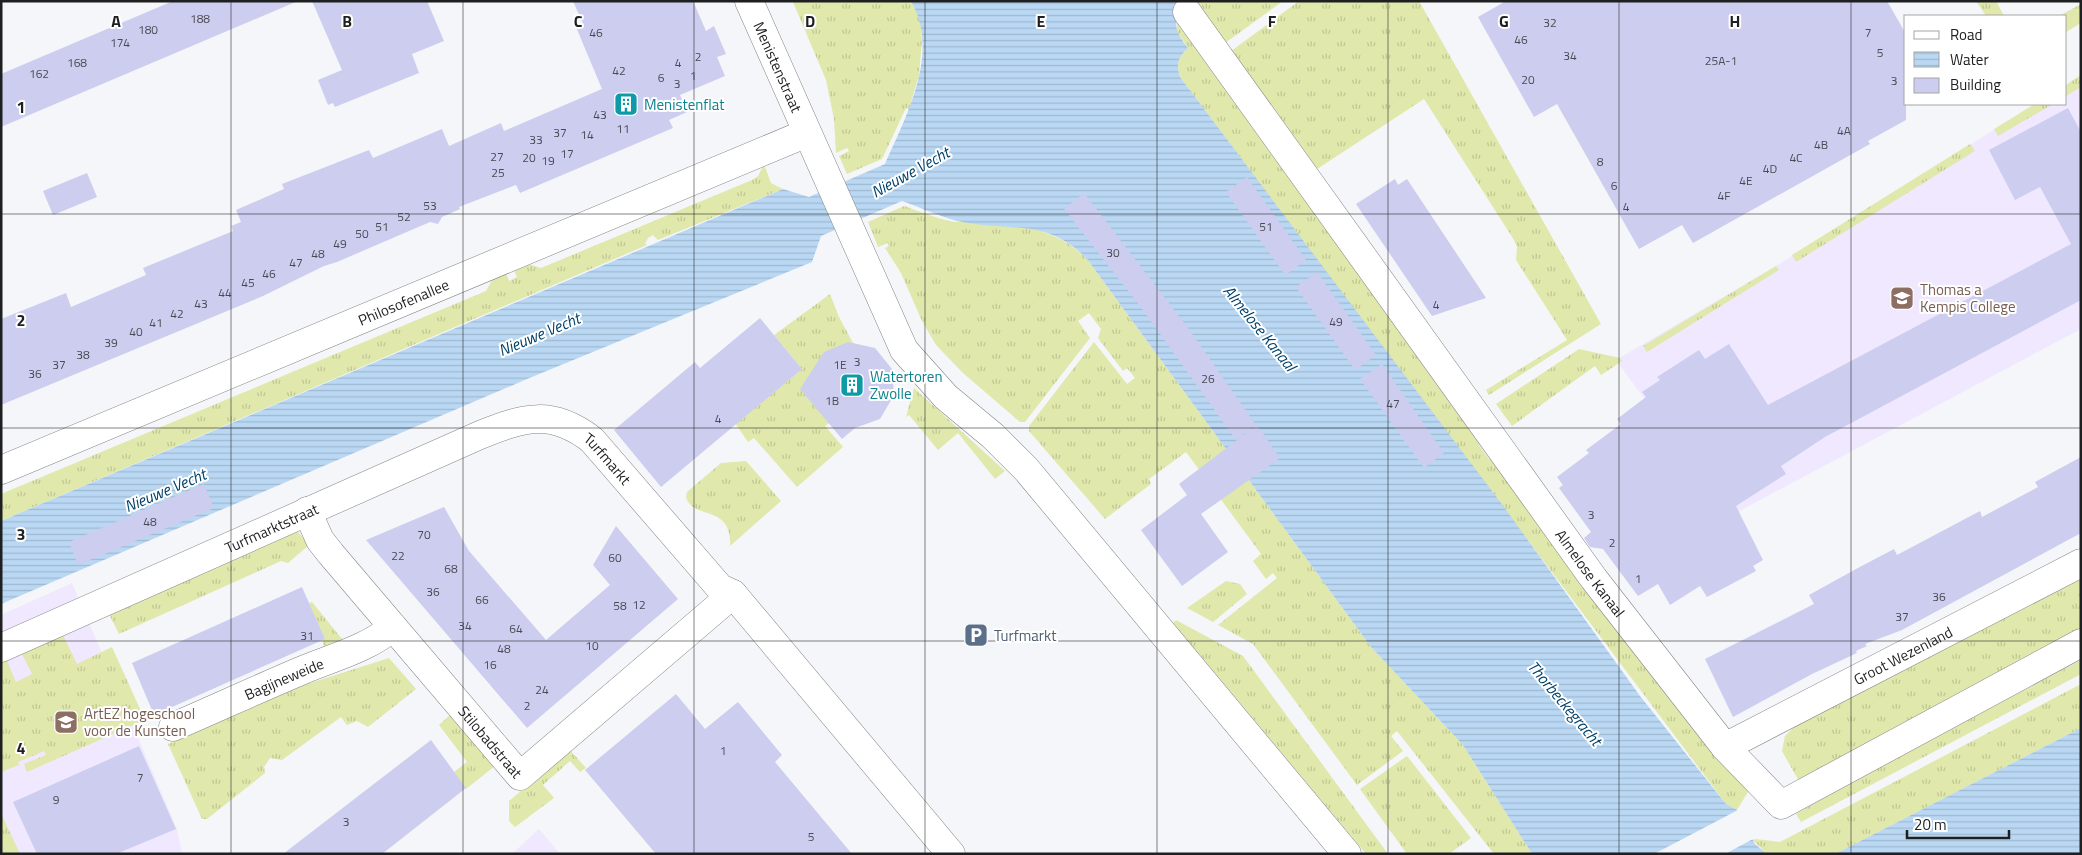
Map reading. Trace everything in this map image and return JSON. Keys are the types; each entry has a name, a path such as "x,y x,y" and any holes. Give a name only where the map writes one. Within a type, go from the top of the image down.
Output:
{"street":[{"name":"Menistenstraat","path":"749,1 806,133"},
{"name":"Almelose Kanaal","path":"1187,12 1594,579 1725,747 1781,806 2081,643"},
{"path":"806,133 832,185 896,336 910,358 946,397 993,436 1026,469 1347,854"},
{"name":"Philosofenallee","path":"1,470 806,133"},
{"name":"Turfmarktstraat","path":"1,648 495,429 512,423 545,419"},
{"name":"Turfmarkt","path":"545,419 568,424 592,440 720,588 734,594 951,854"},
{"name":"Stilobadstraat","path":"307,511 320,540 520,776 734,594"},
{"name":"Groot Wezenland","path":"1725,747 2081,563"},
{"name":"Bagijneweide","path":"173,727 304,669 358,649 379,639 393,627"}],"shaded area":[{"name":"Thomas a Kempis College","path":"2081,75 2081,329 1730,516 1616,360 1776,266 2033,105 2067,105 2067,84"},
{"name":"ArtEZ hogeschool voor de Kunsten","path":"72,583 177,829 182,854 1,854 1,615"},
{"path":"539,829 560,854 512,854"}],"green space":[{"path":"911,1 918,13 922,41 919,75 909,109 906,108 882,159 847,174 839,156 849,151 847,148 836,153 834,119 826,80 793,2"},
{"path":"1196,1 1283,1 1221,46 1193,3"},
{"path":"1299,1 1419,1 1601,324 1489,395 1486,390 1567,340 1516,260 1517,247 1514,240 1424,99 1314,171 1227,54"},
{"path":"1976,1 1996,1 2003,15 1985,15"},
{"path":"2081,4 2081,23 2067,31 2067,15 2061,15"},
{"path":"1179,15 1484,441 1479,445 1489,459 1495,456 1751,787 1737,810 1726,804 1180,77 1179,61 1182,54 1188,48 1176,30"},
{"path":"2081,75 2081,87 2067,95 2067,84"},
{"path":"2033,105 2051,105 1998,136 1994,129"},
{"path":"1970,144 1975,151 1796,262 1792,255"},
{"path":"764,164 771,183 783,189 658,240 653,235 648,238 645,244 647,245 1,521 1,494 486,291 492,280 506,273 509,281 517,277 514,270 528,264 541,268 752,180 758,176"},
{"path":"904,206 956,222 990,222 1025,227 1059,238 1074,247 1087,259 1371,647 1463,745 1532,854 1494,854 1397,731 1391,736 1403,751 1357,785 1253,644 1218,625 1277,578 1273,573 1266,579 1253,561 1261,554 1186,452 1149,479 1151,484 1105,519 1029,431 1029,426 1094,342 1127,384 1135,378 1127,368 1123,371 1098,338 1101,329 1089,313 1078,321 1090,338 1025,422 1020,422 963,373 936,345 922,321 901,273 885,248 889,246 888,243 878,247 868,222"},
{"path":"1776,266 1779,270 1647,352 1643,346"},
{"path":"830,294 839,317 859,354 829,423 825,426 843,447 797,487 754,438 748,442 735,423 802,369 774,335"},
{"path":"1579,349 1620,358 1622,361 1601,375 1595,366 1512,426 1496,404"},
{"path":"914,388 1005,471 995,479 958,433 938,450 909,415 906,417"},
{"path":"746,461 781,501 730,546 729,533 725,524 719,518 696,509 686,497 687,492 721,463"},
{"path":"291,530 298,532 309,545 288,563 281,561 119,634 108,612"},
{"path":"2081,574 2081,602 2078,604 2064,584"},
{"path":"1226,581 1240,584 1247,594 1213,622 1187,608"},
{"path":"2064,584 2078,603 2081,602 2081,632 1800,783 1782,751 1785,736 1794,727"},
{"path":"312,602 342,639 324,646 322,640 324,639 309,603"},
{"path":"1176,620 1243,656 1388,854 1366,854 1173,623"},
{"path":"62,633 77,664 112,647 145,720 27,772 24,764 46,755 44,751 18,762 19,765 1,772 1,658 5,656 16,682 32,674 20,650"},
{"path":"389,658 416,689 368,727 357,721 347,725 341,717 282,760 270,758 264,767 265,773 207,819 202,819 168,744 304,685"},
{"path":"2081,660 2081,674 1801,822 1796,814 1878,767"},
{"path":"2081,684 2081,728 1835,854 1767,854 1753,840 1780,842"},
{"path":"451,714 495,766 466,789 454,772 467,762 439,725"},
{"path":"570,750 586,768 580,772 570,761 543,785 554,798 515,827 509,821 509,801"},
{"path":"1407,756 1471,838 1449,854 1407,854 1360,789"},
{"path":"1,813 20,854 1,854"}],"water":[{"path":"911,1 1196,1 1179,17 1177,22 1178,33 1188,48 1182,54 1179,61 1180,77 1504,507 1640,696 1726,804 1737,810 1755,844 1767,854 1532,854 1463,745 1371,647 1087,259 1072,246 1057,237 1041,231 957,221 902,201 821,236 812,262 527,379 1,604 1,521 783,189 809,197 885,164 910,105 921,63 923,42 919,21"},
{"path":"2081,728 2081,854 1835,854"}],"pier":[{"path":"1738,810 1753,839 1725,854 1654,854"}],"building":[{"path":"173,1 298,1 1,127 1,74"},
{"path":"312,1 427,1 444,41 412,54 419,73 335,107 333,103 328,105 318,80 342,70"},
{"path":"573,1 693,1 706,31 714,26 726,54 717,57 725,76 680,95 687,112 669,120 673,128 520,193 516,185 459,207 460,209 442,217 438,224 430,222 324,266 263,296 1,405 1,319 66,293 71,307 146,275 143,268 233,231 231,226 241,222 236,210 284,189 282,184 369,150 373,158 442,129 449,146 501,123 504,131 602,89 576,27 583,24"},
{"path":"1506,1 1887,1 1904,31 1904,105 1906,105 1906,120 1868,141 1870,144 1693,243 1682,225 1639,249 1557,104 1534,117 1478,17"},
{"path":"2068,108 2081,132 2081,300 1825,437 1781,466 1786,474 1736,506 1763,560 1753,566 1756,571 1707,597 1700,586 1670,605 1658,584 1638,596 1603,549 1590,547 1584,538 1591,532 1559,488 1563,485 1557,477 1589,453 1586,450 1621,424 1617,419 1646,397 1642,392 1660,380 1657,377 1699,350 1705,359 1729,344 1768,405 2071,244 2040,187 2015,200 1989,150"},
{"path":"87,173 97,197 53,215 43,191"},
{"path":"1247,177 1306,260 1285,275 1226,192"},
{"path":"1395,179 1398,185 1407,179 1486,298 1432,316 1356,204"},
{"path":"1084,193 1188,328 1256,425 1236,440 1143,310 1064,209"},
{"path":"1317,272 1376,355 1355,370 1296,287"},
{"path":"760,318 802,369 661,487 614,430 695,362 700,368"},
{"name":"Watertoren Zwolle","path":"848,342 875,348 892,369 894,395 880,419 855,428 842,439 800,389 824,352"},
{"path":"1382,364 1444,453 1424,468 1360,379"},
{"path":"1257,425 1280,458 1201,514 1228,552 1182,586 1141,530 1187,495 1179,484"},
{"path":"2081,457 2081,533 1902,630 1865,644 1867,646 1856,651 1857,653 1812,674 1733,717 1705,659 1814,604 1809,595 1856,569 1894,549 1897,555 1980,511 1982,517 2038,487 2035,482"},
{"path":"204,484 214,508 78,565 69,542"},
{"path":"444,507 469,551 546,640 610,585 593,565 616,526 678,599 527,728 366,540"},
{"path":"302,587 325,639 154,715 132,663"},
{"path":"676,694 705,729 738,702 782,755 775,762 852,854 656,854 585,770"},
{"path":"431,740 466,788 382,854 283,854"},
{"path":"139,746 176,829 116,854 37,854 13,802"}],"place":[{"name":"Menistenflat","path":"626,104"},
{"name":"Thomas a Kempis College","path":"1902,298"},
{"name":"Watertoren Zwolle","path":"852,385"},
{"name":"Turfmarkt","path":"976,635"},
{"name":"ArtEZ hogeschool voor de Kunsten","path":"66,722"}],"water label":[{"name":"Nieuwe Vecht","path":"910,172"},
{"name":"Nieuwe Vecht","path":"539,334"},
{"name":"Nieuwe Vecht","path":"165,490"},
{"name":"Thorbeckegracht","path":"1565,703"}]}
